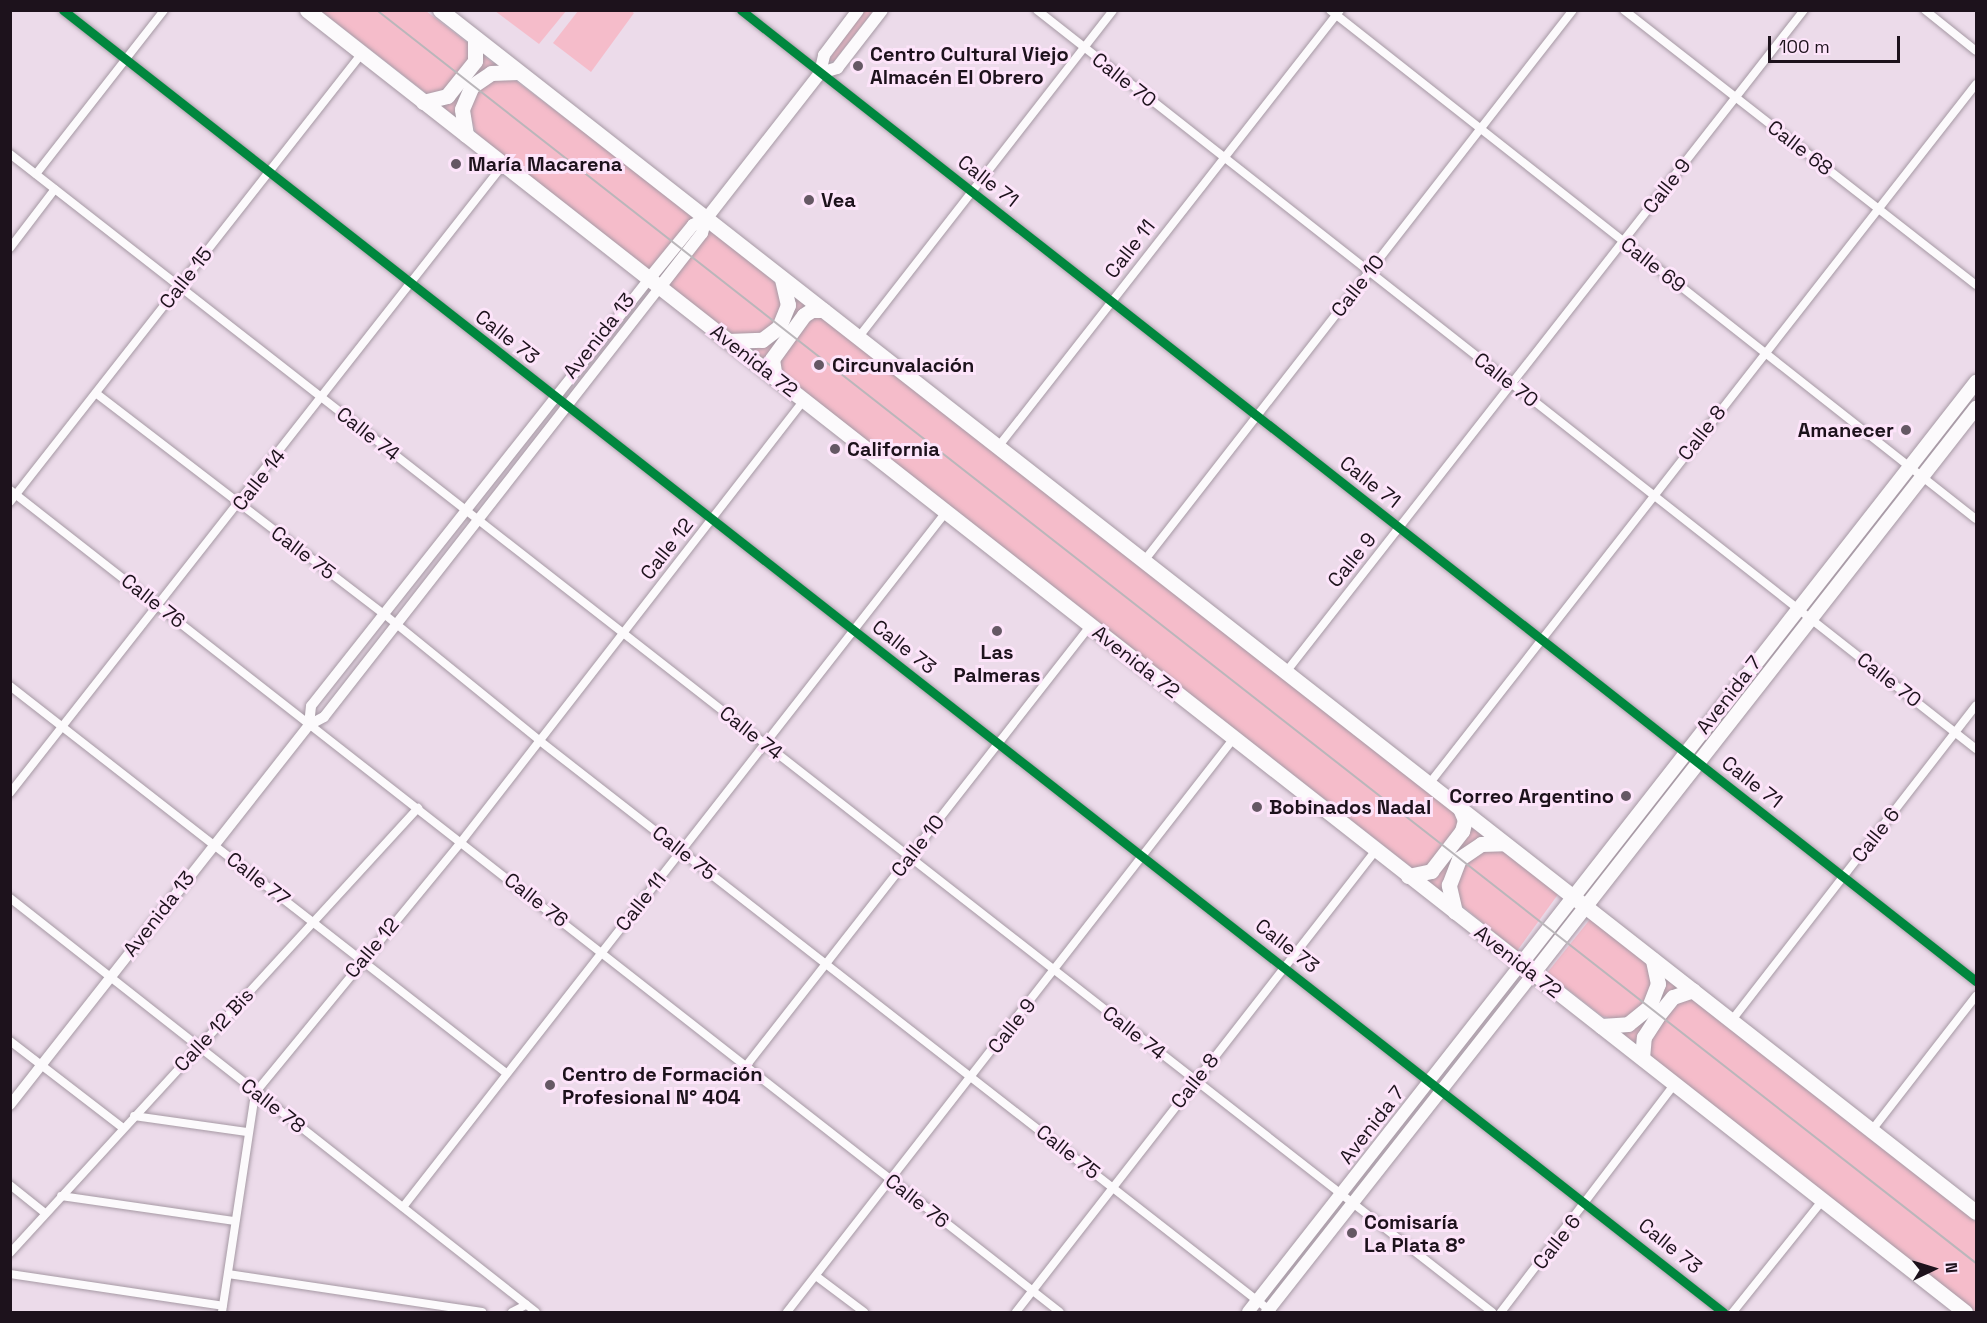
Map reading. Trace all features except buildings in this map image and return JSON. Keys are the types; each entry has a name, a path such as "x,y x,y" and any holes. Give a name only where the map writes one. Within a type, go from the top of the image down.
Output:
{"highway":[{"name":"Avenida 72","path":"307,10 1962,1312"},
{"path":"440,10 1977,1212"},
{"path":"423,102 447,96 475,61 475,38"},
{"path":"466,135 462,109 472,86 490,73 517,72"},
{"path":"728,341 762,340 779,327 788,305 781,277"},
{"path":"775,378 772,358 804,315 812,310 823,310"},
{"path":"1408,876 1431,871 1462,831 1465,820 1460,808"},
{"path":"1455,912 1449,885 1459,859 1481,844 1504,843"},
{"path":"1601,1026 1628,1024 1649,1007 1658,984 1653,960"},
{"path":"1642,1058 1644,1037 1659,1014 1673,996 1693,990"}],"main road":[{"name":"Avenida 13","path":"654,283 693,225 706,219 820,73 824,55 858,10"},
{"name":"Avenida 13","path":"820,73 837,68 882,10"},
{"name":"Avenida 7","path":"1580,902 1686,753 1977,382"},
{"name":"Avenida 7","path":"1248,1312 1430,1080 1527,969 1580,902 1699,763 1977,408"},
{"name":"Avenida 7","path":"1270,1312 1352,1203 1442,1090 1527,969"}],"street":[{"name":"Calle 73","path":"63,10 267,172 1587,1203 1723,1312"},
{"path":"36,174 164,10"},
{"name":"Calle 71","path":"741,10 1977,981"},
{"name":"Calle 70","path":"1036,10 1977,749"},
{"path":"858,338 1113,10"},
{"name":"Calle 10","path":"1144,561 1573,10"},
{"name":"Calle 68","path":"1624,10 1977,285"},
{"name":"Calle 9","path":"1286,672 1804,10"},
{"path":"1925,10 1977,51"},
{"name":"Calle 69","path":"1335,12 1480,129 1977,519"},
{"name":"Calle 11","path":"998,447 1335,12"},
{"name":"Calle 15","path":"10,502 14,492 97,394 267,172 362,53"},
{"name":"Calle 8","path":"1429,784 1977,84"},
{"name":"Calle 74","path":"10,154 1492,1312"},
{"name":"Calle 14","path":"10,793 60,725 160,606 412,285 503,165"},
{"path":"10,248 55,189"},
{"name":"Avenida 13","path":"309,725 311,706 465,509 654,283"},
{"name":"Avenida 13","path":"10,1105 213,844 309,725 324,717 566,406 654,283"},
{"name":"Calle 75","path":"97,394 384,614 394,626 1270,1312"},
{"name":"Calle 12","path":"222,1309 246,1132 255,1093 361,960 461,842 804,400"},
{"name":"Calle 76","path":"14,492 1060,1312"},
{"name":"Calle 11","path":"403,1207 946,512"},
{"name":"Calle 10","path":"746,1066 1090,626"},
{"name":"Calle 77","path":"10,686 506,1073"},
{"name":"Calle 6","path":"1732,1020 1977,706"},
{"name":"Calle 9","path":"788,1312 1145,857 1234,738"},
{"name":"Calle 12 Bis","path":"10,1253 418,808"},
{"name":"Calle 8","path":"1016,1312 1376,850"},
{"name":"Calle 78","path":"10,898 536,1312"},
{"path":"1872,1130 1977,996"},
{"path":"10,1041 123,1128"},
{"name":"Calle 6","path":"1501,1312 1587,1203 1675,1084"},
{"path":"134,1116 246,1132"},
{"path":"10,1185 45,1213"},
{"path":"61,1196 235,1221"},
{"path":"1733,1312 1822,1201"},
{"path":"10,1274 222,1309"},
{"path":"228,1275 482,1312"},
{"path":"816,1276 864,1312"},
{"path":"513,1312 526,1305"}],"shaded area":[{"path":"321,11 426,11 469,44 472,55 443,94 430,96"},
{"path":"495,11 566,11 539,44"},
{"path":"578,11 631,11 634,13 591,72 553,43"},
{"path":"863,11 873,11 834,61 828,61"},
{"path":"480,53 498,67 476,74 465,84 459,94 457,118 440,105"},
{"path":"504,78 516,81 694,215 650,272 476,133 467,104 471,94 491,79"},
{"path":"711,228 781,288 781,315 764,334 732,335 667,285"},
{"path":"794,294 811,306 768,364 748,348 779,336 794,310"},
{"path":"817,313 1460,814 1462,820 1428,869 1415,870 777,370 775,360 809,316"},
{"path":"1470,823 1487,836 1461,849 1444,895 1426,879"},
{"path":"1483,848 1507,850 1559,893 1517,951 1459,903 1455,892 1461,866"},
{"path":"1591,918 1647,964 1653,990 1636,1015 1615,1020 1602,1016 1547,973"},
{"path":"1663,978 1681,990 1636,1044 1620,1032 1639,1026 1658,1007"},
{"path":"1690,998 1976,1222 1976,1312 1647,1054 1646,1039 1675,1000"}],"tram line":[{"path":"377,10 1976,1263"}],"cycle path":[{"path":"63,10 1723,1312"},
{"path":"741,10 1976,981"}],"place":[{"name":"Centro Cultural Viejo Almacén El Obrero","path":"858,66"},
{"name":"María Macarena","path":"456,164"},
{"name":"Vea","path":"809,200"},
{"name":"Circunvalación","path":"819,365"},
{"name":"Amanecer","path":"1906,430"},
{"name":"California","path":"835,449"},
{"name":"Las Palmeras","path":"997,631"},
{"name":"Correo Argentino","path":"1626,796"},
{"name":"Bobinados Nadal","path":"1257,807"},
{"name":"Centro de Formación Profesional N° 404","path":"550,1085"},
{"name":"Comisaría La Plata 8°","path":"1352,1233"}]}
